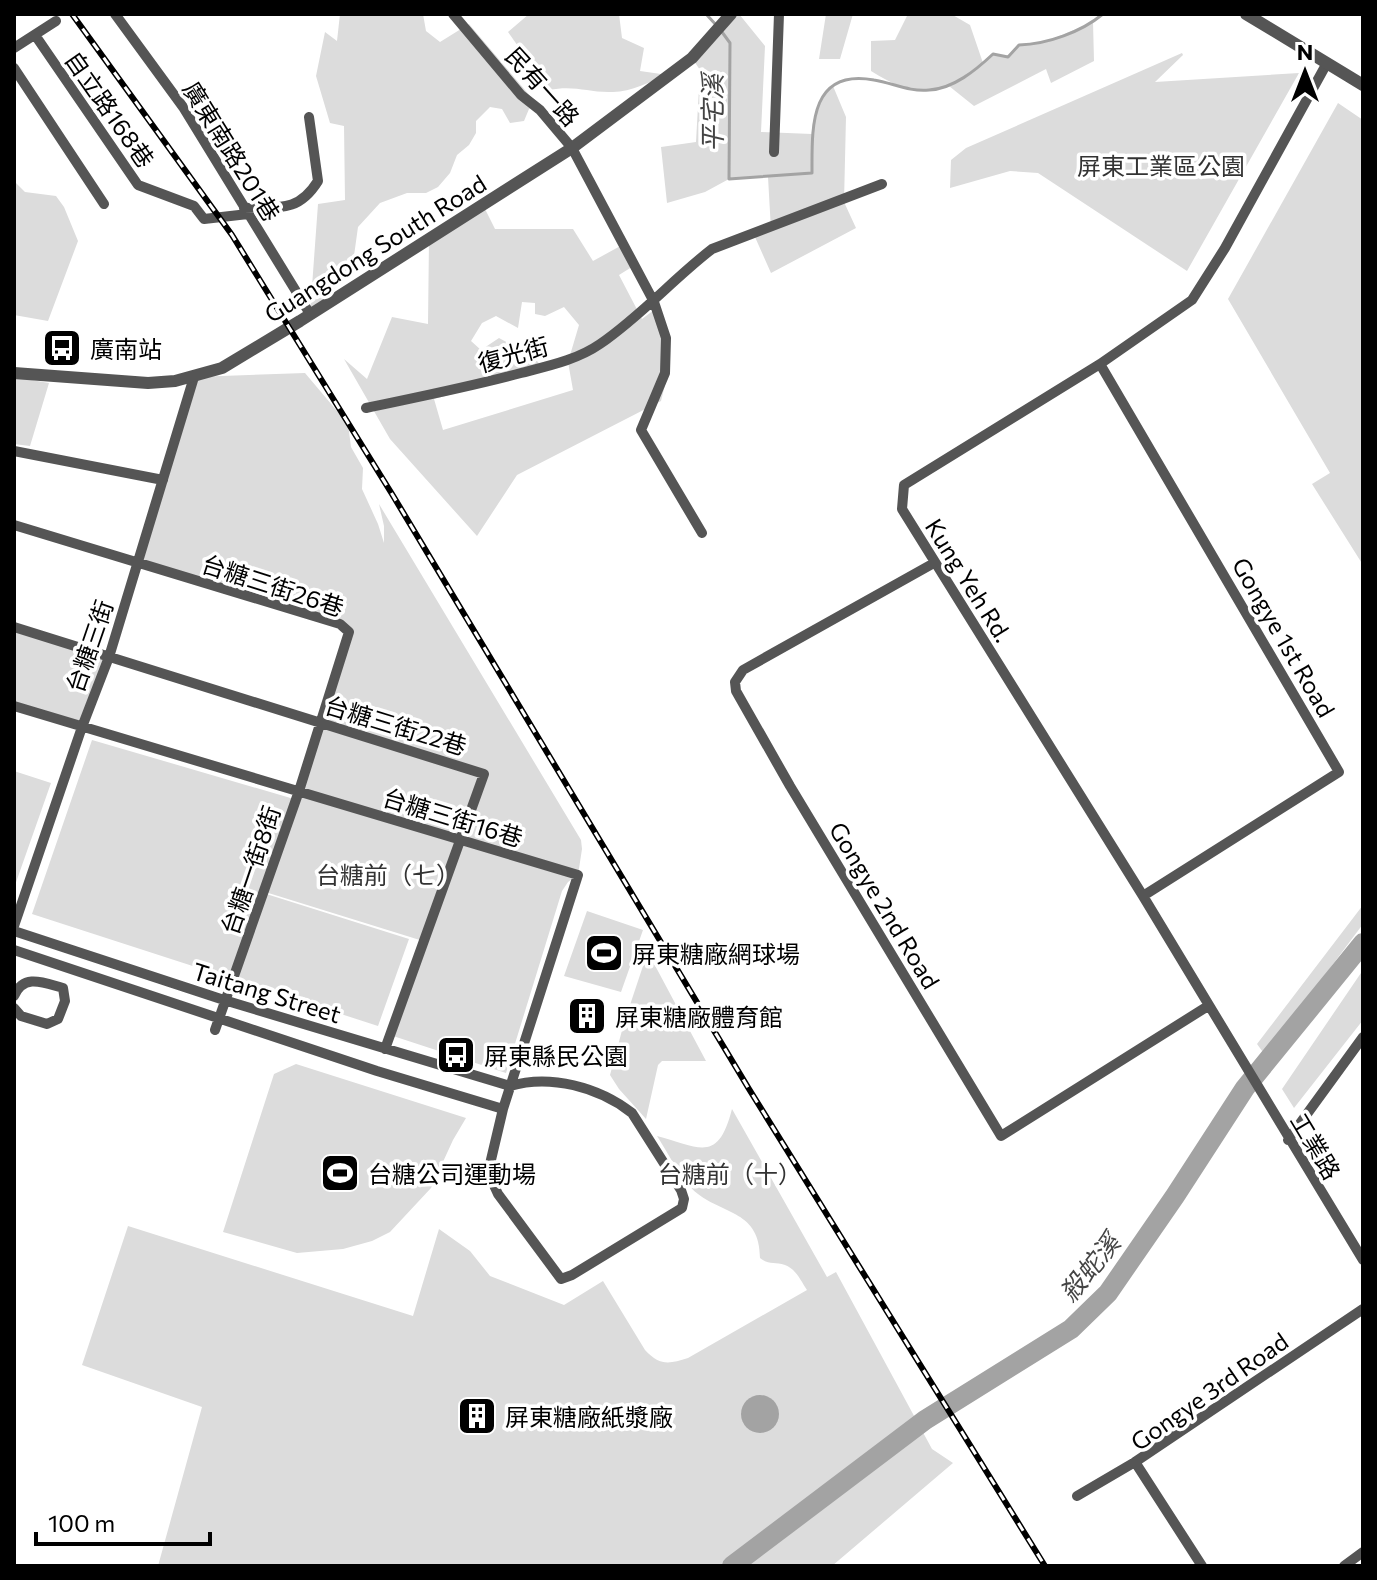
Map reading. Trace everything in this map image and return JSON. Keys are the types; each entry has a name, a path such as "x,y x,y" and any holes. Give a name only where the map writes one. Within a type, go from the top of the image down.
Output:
{"street":[{"name":"廣東南路201巷","path":"115,14 183,107 310,314"},
{"name":"民有一路","path":"453,14 521,95 540,110 572,148"},
{"name":"Guangdong South Road","path":"14,373 148,383 194,377 237,360 572,148 672,75 692,58 731,14"},
{"path":"774,152 779,14"},
{"path":"1246,14 1363,85"},
{"path":"14,48 56,21"},
{"name":"自立路168巷","path":"35,35 138,185 194,206 204,219 246,211"},
{"name":"Kung Yeh Rd.","path":"1237,1053 902,509 904,485 1100,364 1192,300 1225,248 1327,63"},
{"path":"14,68 104,204"},
{"path":"246,211 291,207 311,193 318,181 309,117"},
{"path":"572,148 654,302 666,338 665,373 641,430 702,533"},
{"name":"復光街","path":"366,408 476,385 564,362 599,345 654,302 712,249 882,184"},
{"name":"Gongye 1st Road","path":"1100,364 1339,772 1143,896"},
{"name":"台糖三街","path":"14,928 109,657 194,377"},
{"path":"14,451 163,480"},
{"path":"14,525 139,563"},
{"name":"台糖三街26巷","path":"139,563 340,624 349,632 321,722"},
{"name":"Gongye 2nd Road","path":"934,563 743,670 735,682 736,691 1001,1136 1208,1006"},
{"name":"台糖三街22巷","path":"14,627 484,774 385,1049"},
{"name":"台糖三街16巷","path":"14,706 578,875 503,1109"},
{"name":"台糖一街8街","path":"216,1024 321,722"},
{"name":"Taitang Street","path":"14,928 224,1000 510,1086"},
{"name":"Taitang Street","path":"14,950 216,1024 503,1109"},
{"path":"14,1008 21,1016 47,1024 58,1019 65,1001 63,988 33,980 20,985 15,992"},
{"path":"1288,1140 1363,1037"},
{"name":"工業路","path":"1237,1053 1363,1260"},
{"path":"503,1109 490,1164 492,1181 498,1194 561,1279 682,1208 684,1199 681,1190 632,1113 620,1104 595,1092 546,1081 528,1081 510,1086"},
{"name":"Gongye 3rd Road","path":"1202,1566 1135,1462 1363,1309"},
{"path":"1077,1496 1135,1462"},
{"path":"1344,1566 1363,1552"}],"green space":[{"path":"340,14 423,14 426,31 440,42 469,24 536,103 529,109 524,121 510,123 502,109 490,107 476,121 476,133 469,145 457,155 450,173 438,187 426,193 407,193 380,203 358,227 352,270 310,314 318,204 345,200 344,126 330,123 316,76 325,32 337,41"},
{"path":"529,14 619,14 622,38 644,48 640,71 668,75 620,92 567,88 549,90 508,32"},
{"path":"731,14 739,14 765,46 761,132 812,134 818,108 833,86 846,117 844,202 856,228 771,273 755,237 771,230 768,177 729,179 705,192 667,203 661,147 696,142 700,70 692,58"},
{"path":"826,14 853,14 840,59 819,59"},
{"path":"908,14 951,14 970,25 983,63 993,54 1008,57 1019,45 1045,42 1093,22 1094,61 1051,83 1046,69 974,106 949,86 917,90 891,82 871,71 871,41 895,40"},
{"name":"屏東工業區公園","path":"1182,53 1155,82 1299,73 1187,271 1038,173 1010,171 950,188 951,160 966,148"},
{"name":"屏東工業區公園","path":"1338,103 1363,120 1363,565 1312,484 1330,473 1228,299"},
{"path":"14,181 25,192 56,196 78,241 48,321 14,315"},
{"path":"483,205 495,229 573,229 593,261 624,244 635,265 619,275 642,319 658,307 666,381 661,401 517,475 477,536 390,439 344,359 367,379 392,317 428,324 429,239","holes":["522,302 535,303 535,314 545,316 564,307 579,325 568,362 573,390 443,430 434,399 544,370 534,357 499,338 481,350 471,341 482,323 496,316 518,328"]},
{"name":"台糖前（七）","path":"305,373 348,424 351,447 363,468 362,489 384,543 379,504 581,840 578,875 562,891 506,1073 390,1035 423,941 262,891 349,632 340,624 139,563 194,377"},
{"path":"14,377 49,383 30,446 14,444"},
{"path":"14,627 109,657 82,727 14,706"},
{"path":"92,740 294,799 260,892 409,939 378,1026 32,914"},
{"path":"14,771 51,783 14,888"},
{"path":"1363,905 1363,924 1265,1055 1257,1044"},
{"name":"屏東糖廠網球場","path":"587,911 643,930 621,992 564,976"},
{"path":"646,957 651,958 706,1061 662,1061 658,1065 646,1119 610,1075"},
{"path":"1363,970 1363,1020 1294,1108 1282,1089"},
{"name":"台糖公司運動場","path":"296,1064 466,1118 431,1188 390,1232 372,1241 343,1249 297,1253 223,1232 274,1074"},
{"name":"台糖前（十）","path":"732,1109 827,1277 836,1272 932,1449 953,1463 832,1566 158,1566 202,1407 82,1365 128,1226 413,1316 439,1229 470,1251 490,1276 564,1305 603,1281 645,1350 660,1361 675,1362 688,1358 807,1290 789,1267 760,1258 754,1231 747,1222 692,1189 657,1136 706,1147 721,1138"}],"shaded area":[{"path":"760,1395 773,1401 779,1414 773,1427 760,1433 747,1427 741,1414 747,1401"}],"waterway":[{"name":"平宅溪","path":"706,14 717,26"},
{"name":"平宅溪","path":"722,32 730,43 729,179 812,173 814,121 826,92 837,83 853,79 874,80 915,90 938,89 964,78 993,54 1008,57 1019,45 1064,36 1103,14"},
{"name":"殺蛇溪","path":"732,1566 925,1420 1071,1329 1108,1293 1245,1088 1363,943"}],"railway":[{"path":"72,14 232,235 392,494 749,1089 1045,1566"}],"place":[{"name":"廣南站","path":"62,348"},
{"name":"屏東糖廠網球場","path":"604,953"},
{"name":"屏東糖廠體育館","path":"587,1016"},
{"name":"屏東縣民公園","path":"456,1055"},
{"name":"台糖公司運動場","path":"340,1173"},
{"name":"屏東糖廠紙漿廠","path":"477,1416"}]}
